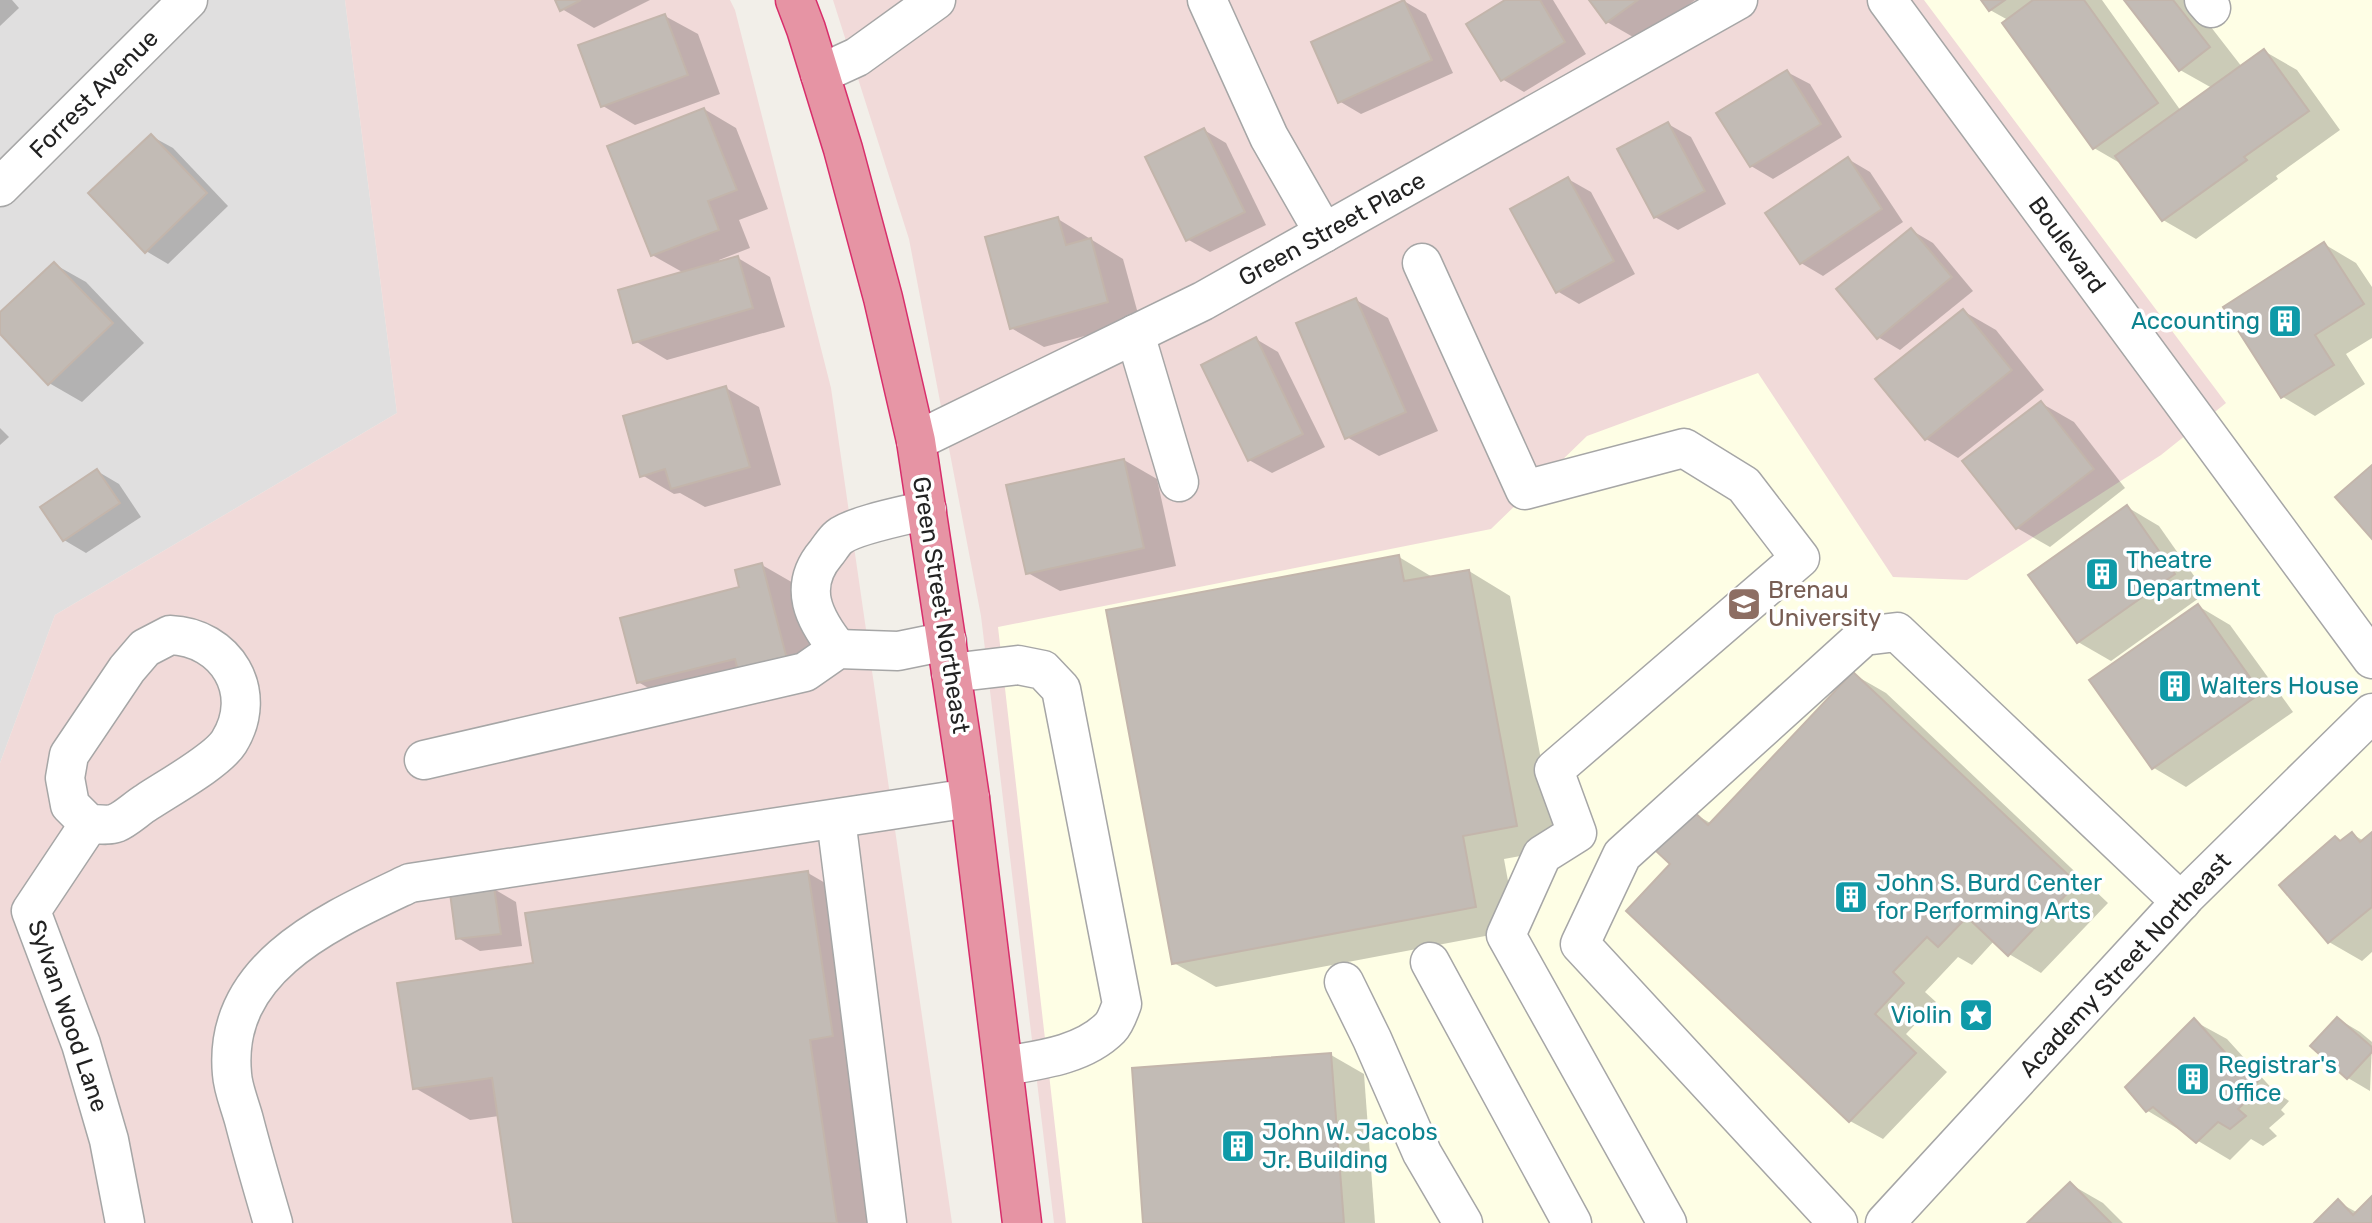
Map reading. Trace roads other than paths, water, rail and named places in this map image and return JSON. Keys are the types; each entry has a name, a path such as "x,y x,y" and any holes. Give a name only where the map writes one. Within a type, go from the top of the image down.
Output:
{"highway":[{"name":"Green Street Northeast","path":"795,0 820,74 883,298 916,441 970,798 1021,1223"}],"street":[{"name":"Forrest Avenue","path":"0,187 188,0"},
{"path":"820,74 857,57 936,0"},
{"path":"1206,0 1269,137 1324,233"},
{"name":"Green Street Place","path":"916,441 1203,301 1738,0"},
{"name":"Boulevard","path":"1887,0 2372,659"},
{"path":"1422,263 1525,490 1684,448 1744,485 1800,558 1554,769 1577,833 1542,855 1506,935 1667,1223"},
{"path":"1135,334 1179,482"},
{"path":"838,649 821,628 810,595 816,565 840,536 871,524 927,510"},
{"path":"1838,1223 1580,944 1622,855 1864,636 1897,632 2181,902"},
{"path":"170,635 187,636 211,646 230,666 240,691 239,718 228,743 209,762 115,824 89,824 70,805 65,778 69,755 81,734 145,648 170,635"},
{"path":"424,760 804,673 838,649 898,651 1043,670 1061,689 1122,1004 1112,1027 1083,1047 1043,1060 1004,1066"},
{"name":"Academy Street Northeast","path":"1885,1223 2181,902 2372,713"},
{"path":"273,1223 232,1077 230,1046 239,1013 252,988 273,964 337,918 411,883 970,798"},
{"path":"836,819 887,1223"},
{"name":"Sylvan Wood Lane","path":"89,824 31,911 81,1044 109,1140 125,1223"},
{"path":"1430,962 1572,1223"},
{"path":"1344,982 1422,1153 1463,1223"}],"place":[{"name":"Accounting","path":"2285,321"},
{"name":"Theatre Department","path":"2102,574"},
{"name":"Brenau University","path":"1744,604"},
{"name":"Walters House","path":"2175,686"},
{"name":"John S. Burd Center for Performing Arts","path":"1851,897"},
{"name":"Violin","path":"1976,1015"},
{"name":"Registrar's Office","path":"2193,1079"},
{"name":"John W. Jacobs Jr. Building","path":"1238,1146"}]}
